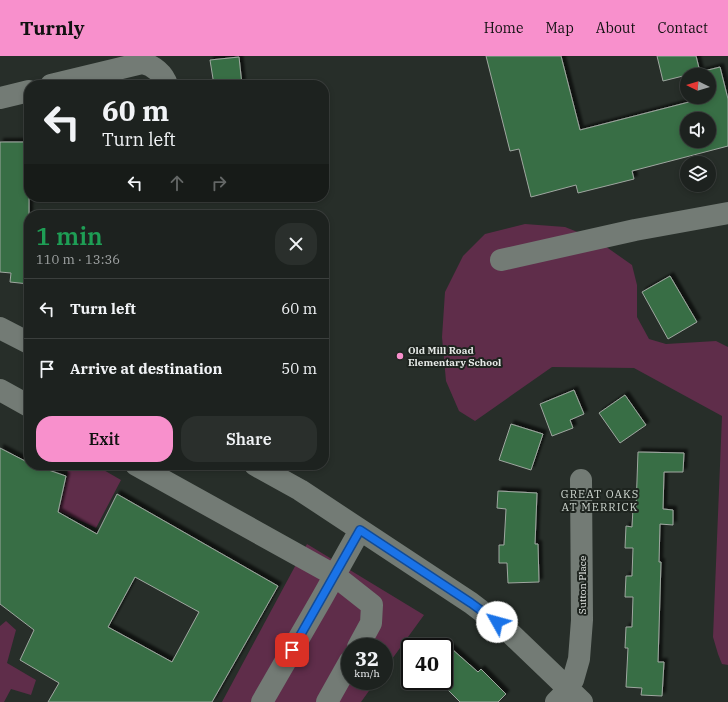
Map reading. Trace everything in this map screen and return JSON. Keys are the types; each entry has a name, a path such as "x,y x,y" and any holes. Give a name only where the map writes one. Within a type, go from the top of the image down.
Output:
{"street":[{"path":"71,80 142,62 148,64 163,75 165,80"},
{"path":"0,98 24,91"},
{"path":"501,260 635,230 728,213"},
{"path":"0,328 24,340"},
{"path":"0,390 24,403"},
{"path":"145,470 334,575 372,605 372,623 363,638"},
{"path":"264,470 300,490 471,603 509,632 569,697"},
{"name":"Sutton Place","path":"569,697 578,659 582,620 581,480"},
{"path":"262,702 360,530"},
{"path":"326,702 341,676"}],"shaded area":[{"path":"525,224 565,227 595,239 632,265 637,285 637,317 649,339 666,344 716,341 728,347 728,665 722,664 713,637 722,416 634,368 552,367 475,421 459,411 446,381 442,337 445,292 463,256 485,234"},
{"path":"68,470 104,470 121,480 96,528 59,511"},
{"path":"307,544 424,615 407,638 401,638 401,647 393,658 393,638 341,638 341,690 370,690 361,702 222,702"},
{"path":"6,621 16,630 7,663 36,680 31,695 11,689 4,702 0,702 0,626"}],"building":[{"path":"486,56 561,56 580,130 681,104 716,104 716,68 720,67 728,99 728,146 690,156 680,156 680,158 632,171 634,179 578,193 576,185 531,197 519,149 510,151"},
{"path":"657,56 696,56 699,68 680,68 680,77 663,81"},
{"path":"239,57 241,80 213,80 210,60"},
{"path":"0,142 24,142 24,202 29,202 29,210 24,210 24,283 10,282 11,273 0,272"},
{"path":"670,276 697,322 668,339 642,292"},
{"path":"574,390 584,414 570,420 573,428 552,436 540,404"},
{"path":"625,395 646,425 620,443 599,413"},
{"path":"511,424 543,434 531,470 499,460"},
{"path":"0,448 24,460 24,470 49,470 66,476 58,512 97,534 117,494 278,586 212,702 48,702 59,683 20,660 34,630 0,604","holes":["135,577 199,612 172,662 108,627"]},
{"path":"638,452 684,453 683,472 664,472 663,509 673,510 673,525 660,524 659,562 661,562 658,662 664,662 662,696 641,695 642,688 626,687 628,648 625,648 626,627 632,627 633,597 625,597 626,576 632,576 633,548 625,548 626,526 632,527 633,508 636,508"},
{"path":"498,491 537,493 535,544 538,544 539,582 508,583 507,563 499,563 499,545 504,545 506,509 497,508"},
{"path":"453,650 478,672 481,669 506,694 498,702 460,702 448,690 453,690"}],"place":[{"name":"Old Mill Road Elementary School","path":"400,356"}],"district":[{"name":"GREAT OAKS AT MERRICK","path":"600,500"}],"route":[{"path":"292,650 360,530 471,603 497,622"}]}
